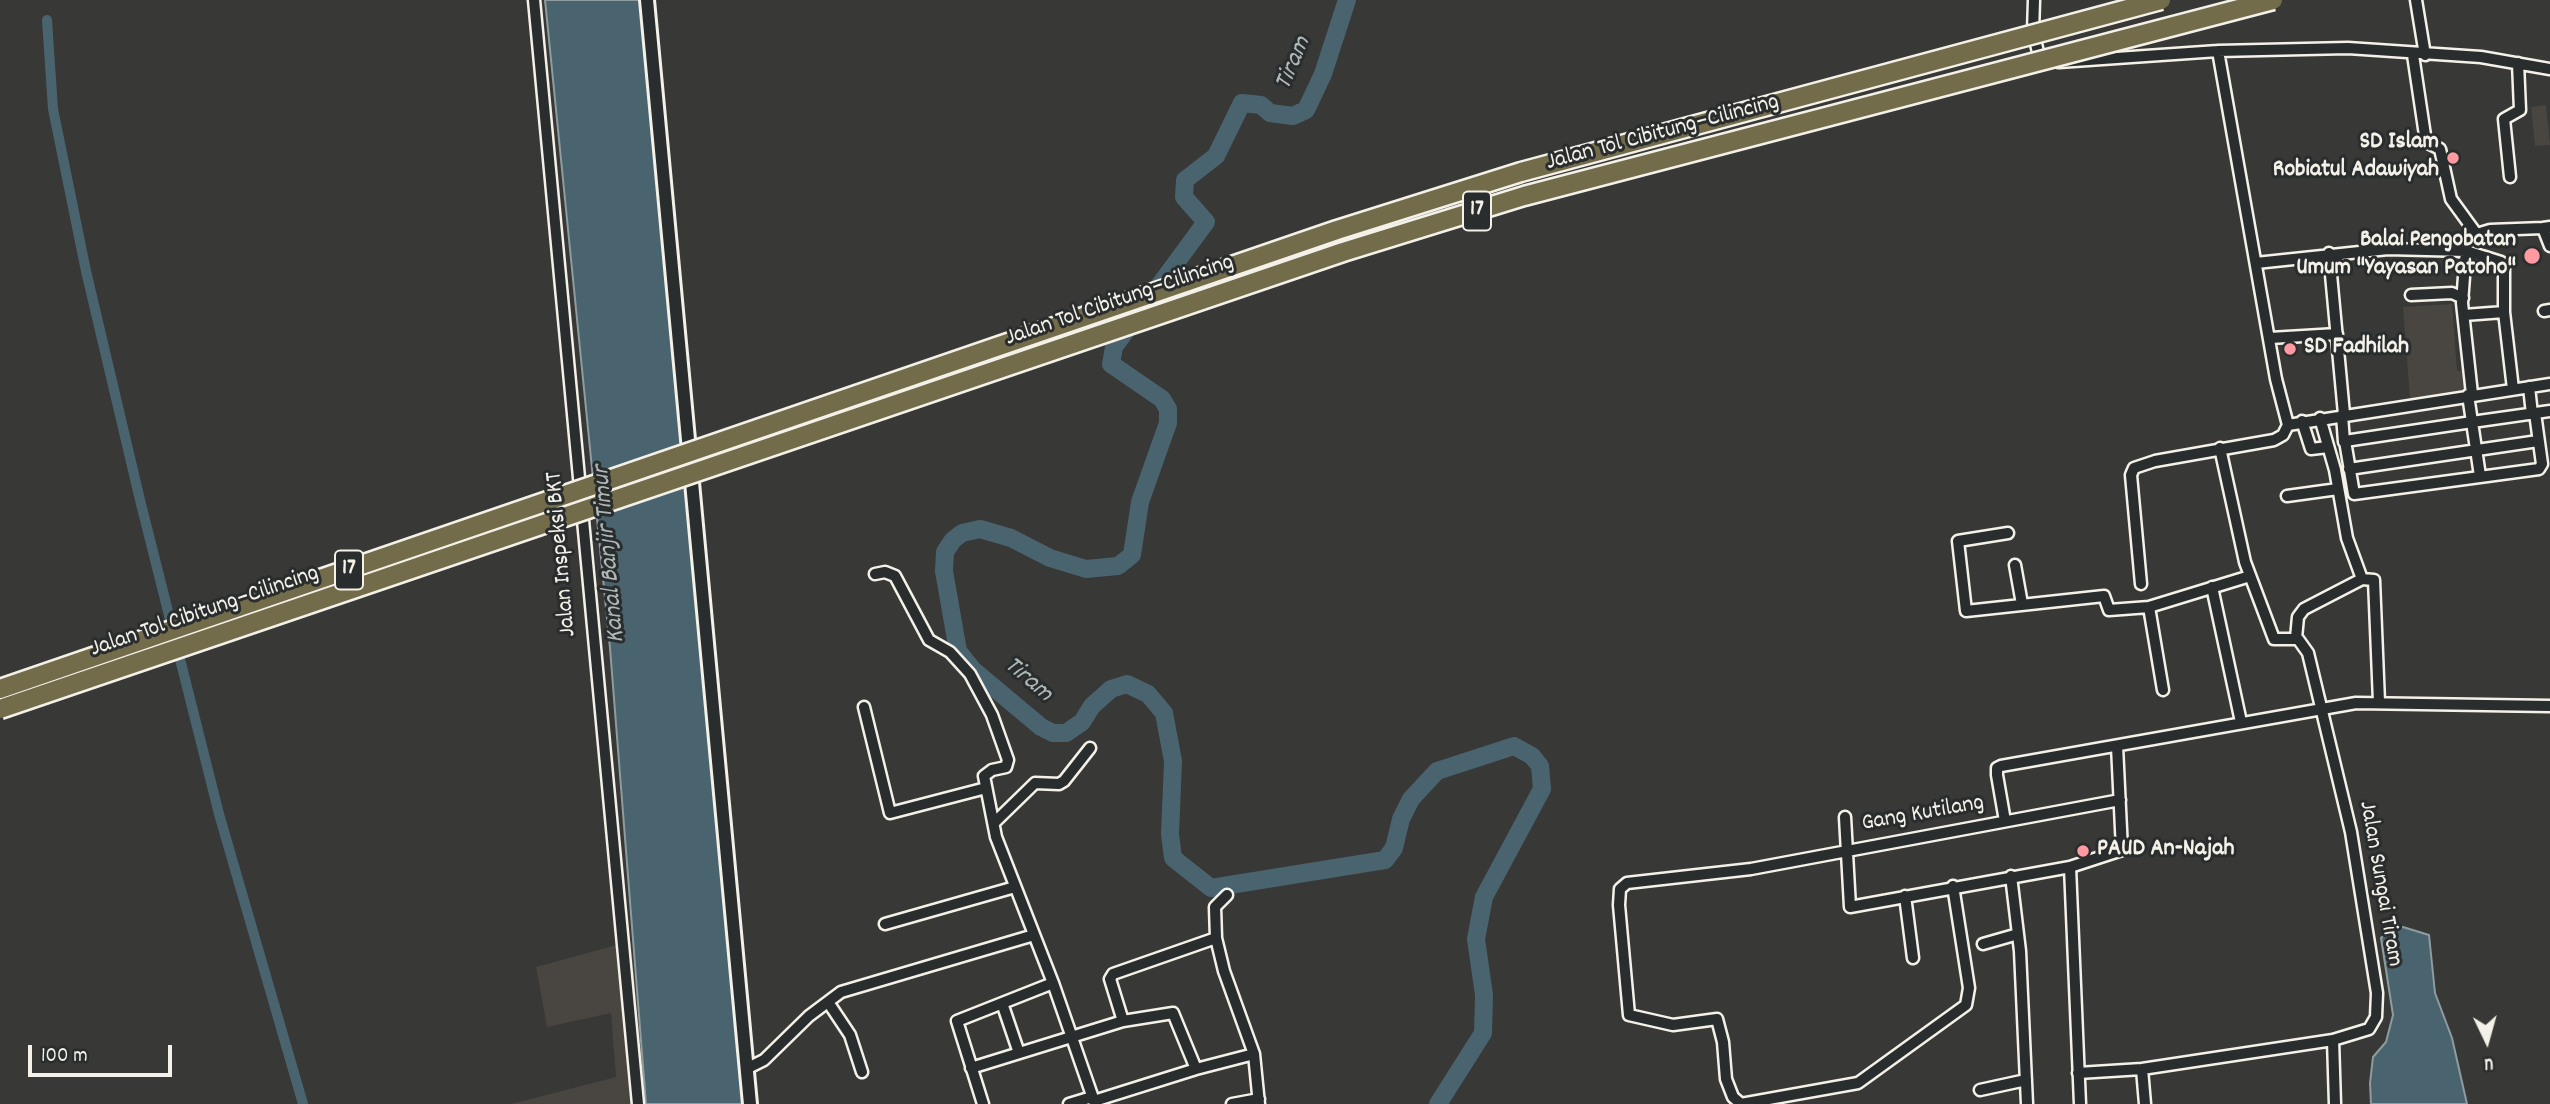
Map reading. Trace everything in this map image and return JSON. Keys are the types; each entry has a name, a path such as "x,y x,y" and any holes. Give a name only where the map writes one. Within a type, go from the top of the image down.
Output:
{"highway":[{"name":"Jalan Tol Cibitung–Cilincing","path":"0,689 1364,222 1521,172 2161,0"},
{"name":"Jalan Tol Cibitung–Cilincing","path":"0,709 1343,252 1524,196 2273,0"}],"street":[{"name":"Jalan Inspeksi BKT","path":"534,0 638,1104"},
{"path":"647,0 750,1104"},
{"path":"2034,0 2033,33 2043,62 2218,51 2348,48 2413,55 2481,57 2550,69"},
{"path":"2416,0 2425,55"},
{"path":"2141,584 2132,471 2155,461 2274,440 2283,435 2288,425 2279,393 2218,51"},
{"path":"2413,55 2426,142 2440,149 2451,199 2476,232"},
{"path":"2510,177 2504,119 2520,110 2518,63"},
{"path":"2480,476 2472,422 2463,315 2467,237 2476,232 2546,227 2550,246"},
{"path":"2256,262 2388,249 2466,251 2503,265 2504,312 2513,389"},
{"path":"2329,253 2344,442 2356,495 2541,467 2529,387"},
{"path":"2411,295 2452,293 2463,298"},
{"path":"2463,315 2504,312"},
{"path":"2270,338 2337,334"},
{"path":"2288,425 2550,383"},
{"path":"2344,442 2550,411"},
{"path":"2320,418 2335,470 2347,538 2362,579"},
{"path":"2302,421 2311,449 2328,447"},
{"path":"2349,469 2538,441"},
{"path":"2220,448 2250,576 2274,639 2296,638"},
{"path":"2287,496 2338,489"},
{"path":"2008,534 1958,541 1965,609 2104,596 2109,610 2149,607 2250,576"},
{"path":"2015,565 2022,604"},
{"path":"875,575 885,572 895,576 929,640 950,652 976,682 1008,760 1006,767 986,774 986,788 996,837 1053,983 1094,1101"},
{"path":"2322,709 2308,653 2296,638 2298,617 2304,609 2362,579 2376,581 2379,702"},
{"path":"2212,587 2241,722"},
{"path":"2149,607 2163,690"},
{"path":"2005,821 1997,768 2241,722 2379,702 2550,706"},
{"path":"864,707 890,813 986,788"},
{"name":"Jalan Sungai Tiram","path":"2078,1073 2142,1069 2333,1040 2369,1029 2376,1017 2377,993 2351,832 2322,709"},
{"path":"1845,817 1849,906 2070,867 2122,850 2117,746"},
{"path":"994,822 1035,783 1059,784 1064,781 1090,748"},
{"name":"Gang Kutilang","path":"1799,1099 1737,1102 1726,1079 1723,1042 1715,1017 1673,1025 1629,1015 1619,905 1621,887 1627,883 1734,870 2120,800"},
{"path":"2070,867 2080,1104"},
{"path":"2011,876 2018,934 2027,1104"},
{"path":"1799,1099 1863,1080 1966,1005 1969,988 1953,886"},
{"path":"885,924 1015,887"},
{"path":"1227,895 1215,907 1216,938 1224,971 1254,1054 1259,1102 1232,1104"},
{"path":"1905,896 1913,958"},
{"path":"1983,944 2018,934"},
{"path":"746,1069 764,1060 828,1002 865,983 1034,935"},
{"path":"1123,1021 1110,979 1113,974 1216,938"},
{"path":"983,1104 957,1021 1053,983"},
{"path":"828,1002 850,1035 862,1072"},
{"path":"1002,1003 1018,1054"},
{"path":"971,1068 1123,1021 1173,1013 1196,1069"},
{"path":"2333,1040 2335,1104"},
{"path":"1069,1104 1094,1101 1254,1054"},
{"path":"2142,1069 2145,1104"},
{"path":"1980,1090 2026,1080"}],"shaded area":[{"path":"2546,105 2550,145 2535,146 2531,107"},
{"path":"2452,304 2457,371 2467,370 2469,394 2410,399 2403,307"},
{"path":"631,941 646,1104 511,1104 616,1077 611,1013 547,1027 536,967"}],"water":[{"name":"Kanal Banjir Timur","path":"545,0 642,0 743,1104 646,1104 610,648"},
{"path":"2403,927 2429,935 2435,993 2452,1038 2467,1104 2371,1104 2373,1057 2386,1042 2393,1015 2381,938 2388,931"}],"waterway":[{"name":"Tiram","path":"1347,0 1323,74 1306,110 1293,116 1270,113 1261,105 1242,103 1216,156 1185,180 1184,197 1206,222 1114,347 1111,364 1162,399 1168,409 1168,423 1140,502 1132,555 1118,566 1086,569 1050,558 1011,538 980,529 962,533 953,540 945,552 944,571 958,651 973,670 1041,727 1053,733 1066,733 1082,722 1092,706 1111,689 1127,684 1148,694 1164,713 1173,761 1170,834 1173,858 1211,888 1385,860 1394,848 1401,819 1411,799 1437,771 1514,746 1532,756 1540,766 1542,789 1484,897 1476,939 1484,995 1483,1033 1438,1104"},
{"path":"47,20 53,109 86,271 140,500 219,814 303,1104"}],"place":[{"name":"SD Islam Robiatul Adawiyah","path":"2453,158"},
{"name":"Balai Pengobatan Umum \"Yayasan Patoho\"","path":"2532,256"},
{"name":"SD Fadhilah","path":"2290,349"},
{"name":"PAUD An-Najah","path":"2083,851"}]}
